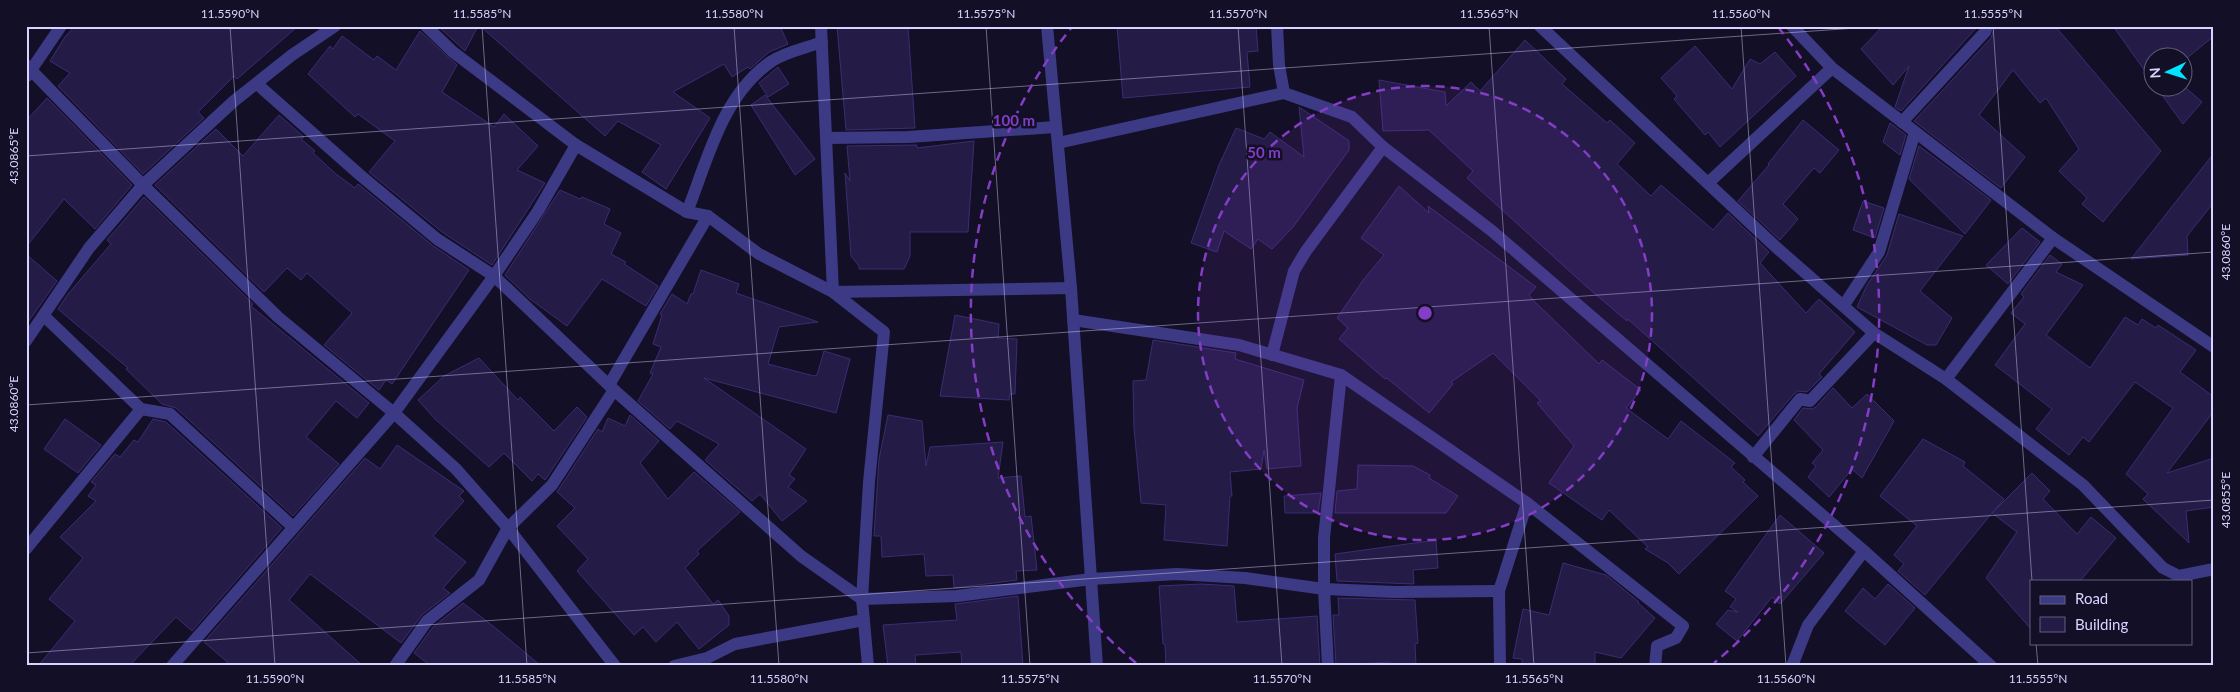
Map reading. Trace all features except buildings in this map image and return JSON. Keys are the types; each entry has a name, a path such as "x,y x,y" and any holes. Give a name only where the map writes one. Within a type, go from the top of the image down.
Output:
{"street":[{"path":"61,26 28,71 278,317 394,413 456,469 508,528 615,666"},
{"path":"26,341 89,248 143,185 234,102 292,55 335,26"},
{"path":"426,26 453,52 576,145 688,212 708,216 759,254 833,292 884,332 869,482 862,599 868,666"},
{"path":"822,26 833,292"},
{"path":"1047,26 1073,320 1097,666"},
{"path":"1277,26 1279,65 1284,93"},
{"path":"1540,26 1777,248 1874,333 1946,379 2083,485 2163,568 2179,576 2214,569"},
{"path":"1792,26 1832,68 2053,238 2214,347"},
{"path":"1902,122 1980,38 1987,26"},
{"path":"688,212 727,110 758,74 773,61 822,42"},
{"path":"1708,183 1832,68"},
{"path":"257,84 360,175 430,233 494,276 612,387 801,556 862,599 956,596 1091,579 1177,574 1245,578 1324,589 1395,592 1498,590"},
{"path":"1058,143 1284,93 1352,117 1383,147 1492,231 1864,551 1991,666"},
{"path":"827,138 908,137 1055,127"},
{"path":"1844,305 1879,252 1915,132"},
{"path":"172,666 394,413 494,276 538,211 576,145"},
{"path":"1272,355 1294,271 1383,147"},
{"path":"395,666 427,621 478,580 508,528 552,486 612,387 708,216"},
{"path":"1946,379 2053,238"},
{"path":"833,292 1070,288"},
{"path":"44,316 141,409 170,414 293,527"},
{"path":"1073,320 1239,345 1341,375 1527,503 1683,626 1676,638 1657,646 1655,666"},
{"path":"1753,457 1800,399 1810,401 1874,333"},
{"path":"1328,666 1324,589 1324,538 1341,375"},
{"path":"26,548 141,409"},
{"path":"1500,666 1498,590 1527,503"},
{"path":"1792,666 1808,625 1864,551"},
{"path":"674,666 707,658 735,644 864,620"}]}
